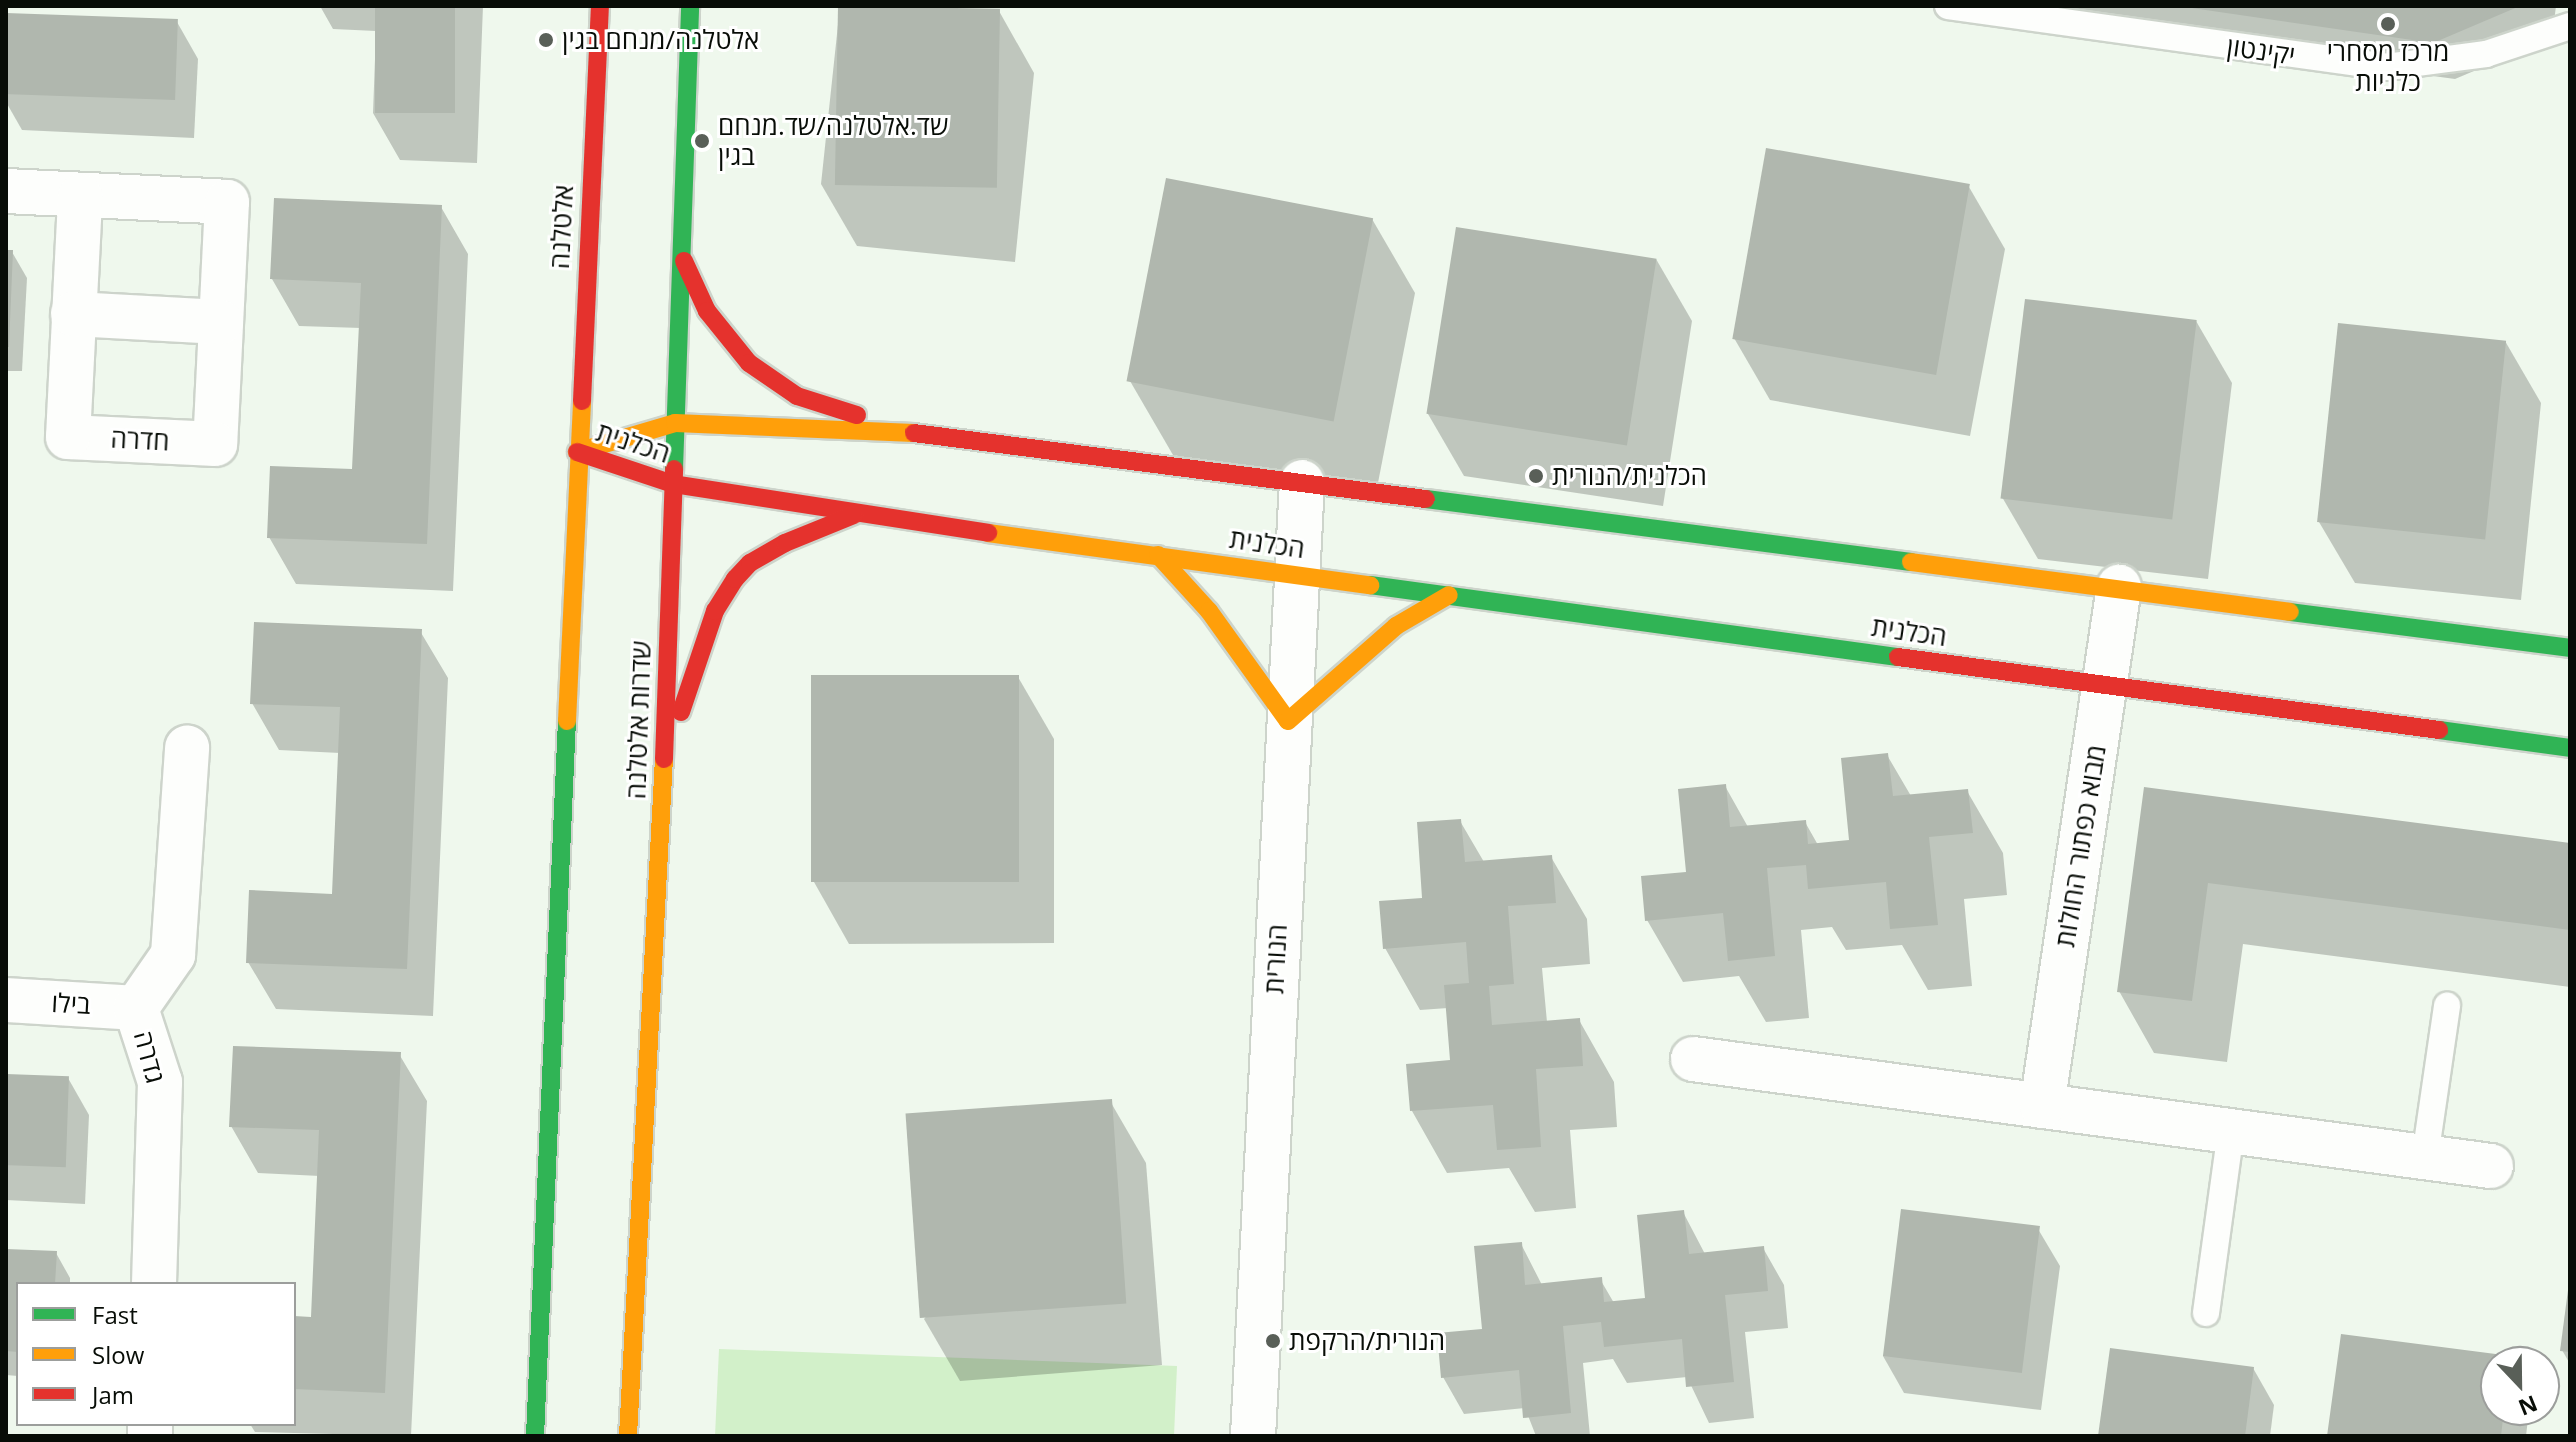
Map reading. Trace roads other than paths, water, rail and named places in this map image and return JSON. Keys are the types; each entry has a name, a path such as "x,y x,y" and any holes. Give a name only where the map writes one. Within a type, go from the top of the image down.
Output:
{"street":[{"name":"אלטלנה","path":"577,452 600,6"},
{"name":"שדרות אלטלנה","path":"628,1436 664,772 690,6"},
{"name":"חדרה","path":"6,191 227,202 215,444 68,437 80,196"},
{"path":"681,254 707,311 749,363 797,396 909,432"},
{"path":"73,314 221,322"},
{"name":"הכלנית","path":"577,452 675,423 909,432 2570,648"},
{"name":"הכלנית","path":"577,452 673,484 854,515 2570,748"},
{"path":"535,1436 577,452"},
{"name":"הנורית","path":"1253,1436 1302,482"},
{"path":"664,772 693,669 715,611 735,579 750,563 785,543 854,515"},
{"path":"1158,555 1209,611 1288,721 1384,635 1449,595"},
{"name":"מבוא כפתור החולות","path":"2042,1106 2119,587"},
{"name":"גדרה","path":"154,1282 160,1082 136,1008 173,955 187,747"},
{"name":"בילו","path":"6,1000 136,1008"},
{"path":"1693,1059 2491,1166"}],"lane":[{"name":"יקינטון","path":"1948,6 2386,67 2486,54 2570,26"},
{"path":"2425,1157 2447,1006"},
{"path":"2206,1313 2231,1131"}],"place":[{"name":"מרכז מסחרי כלניות","path":"2388,24"},
{"name":"אלטלנה/מנחם בגין","path":"546,40"},
{"name":"שד.אלטלנה/שד.מנחם בגין","path":"702,141"},
{"name":"הכלנית/הנורית","path":"1536,476"},
{"name":"הנורית/הרקפת","path":"1273,1341"}]}
